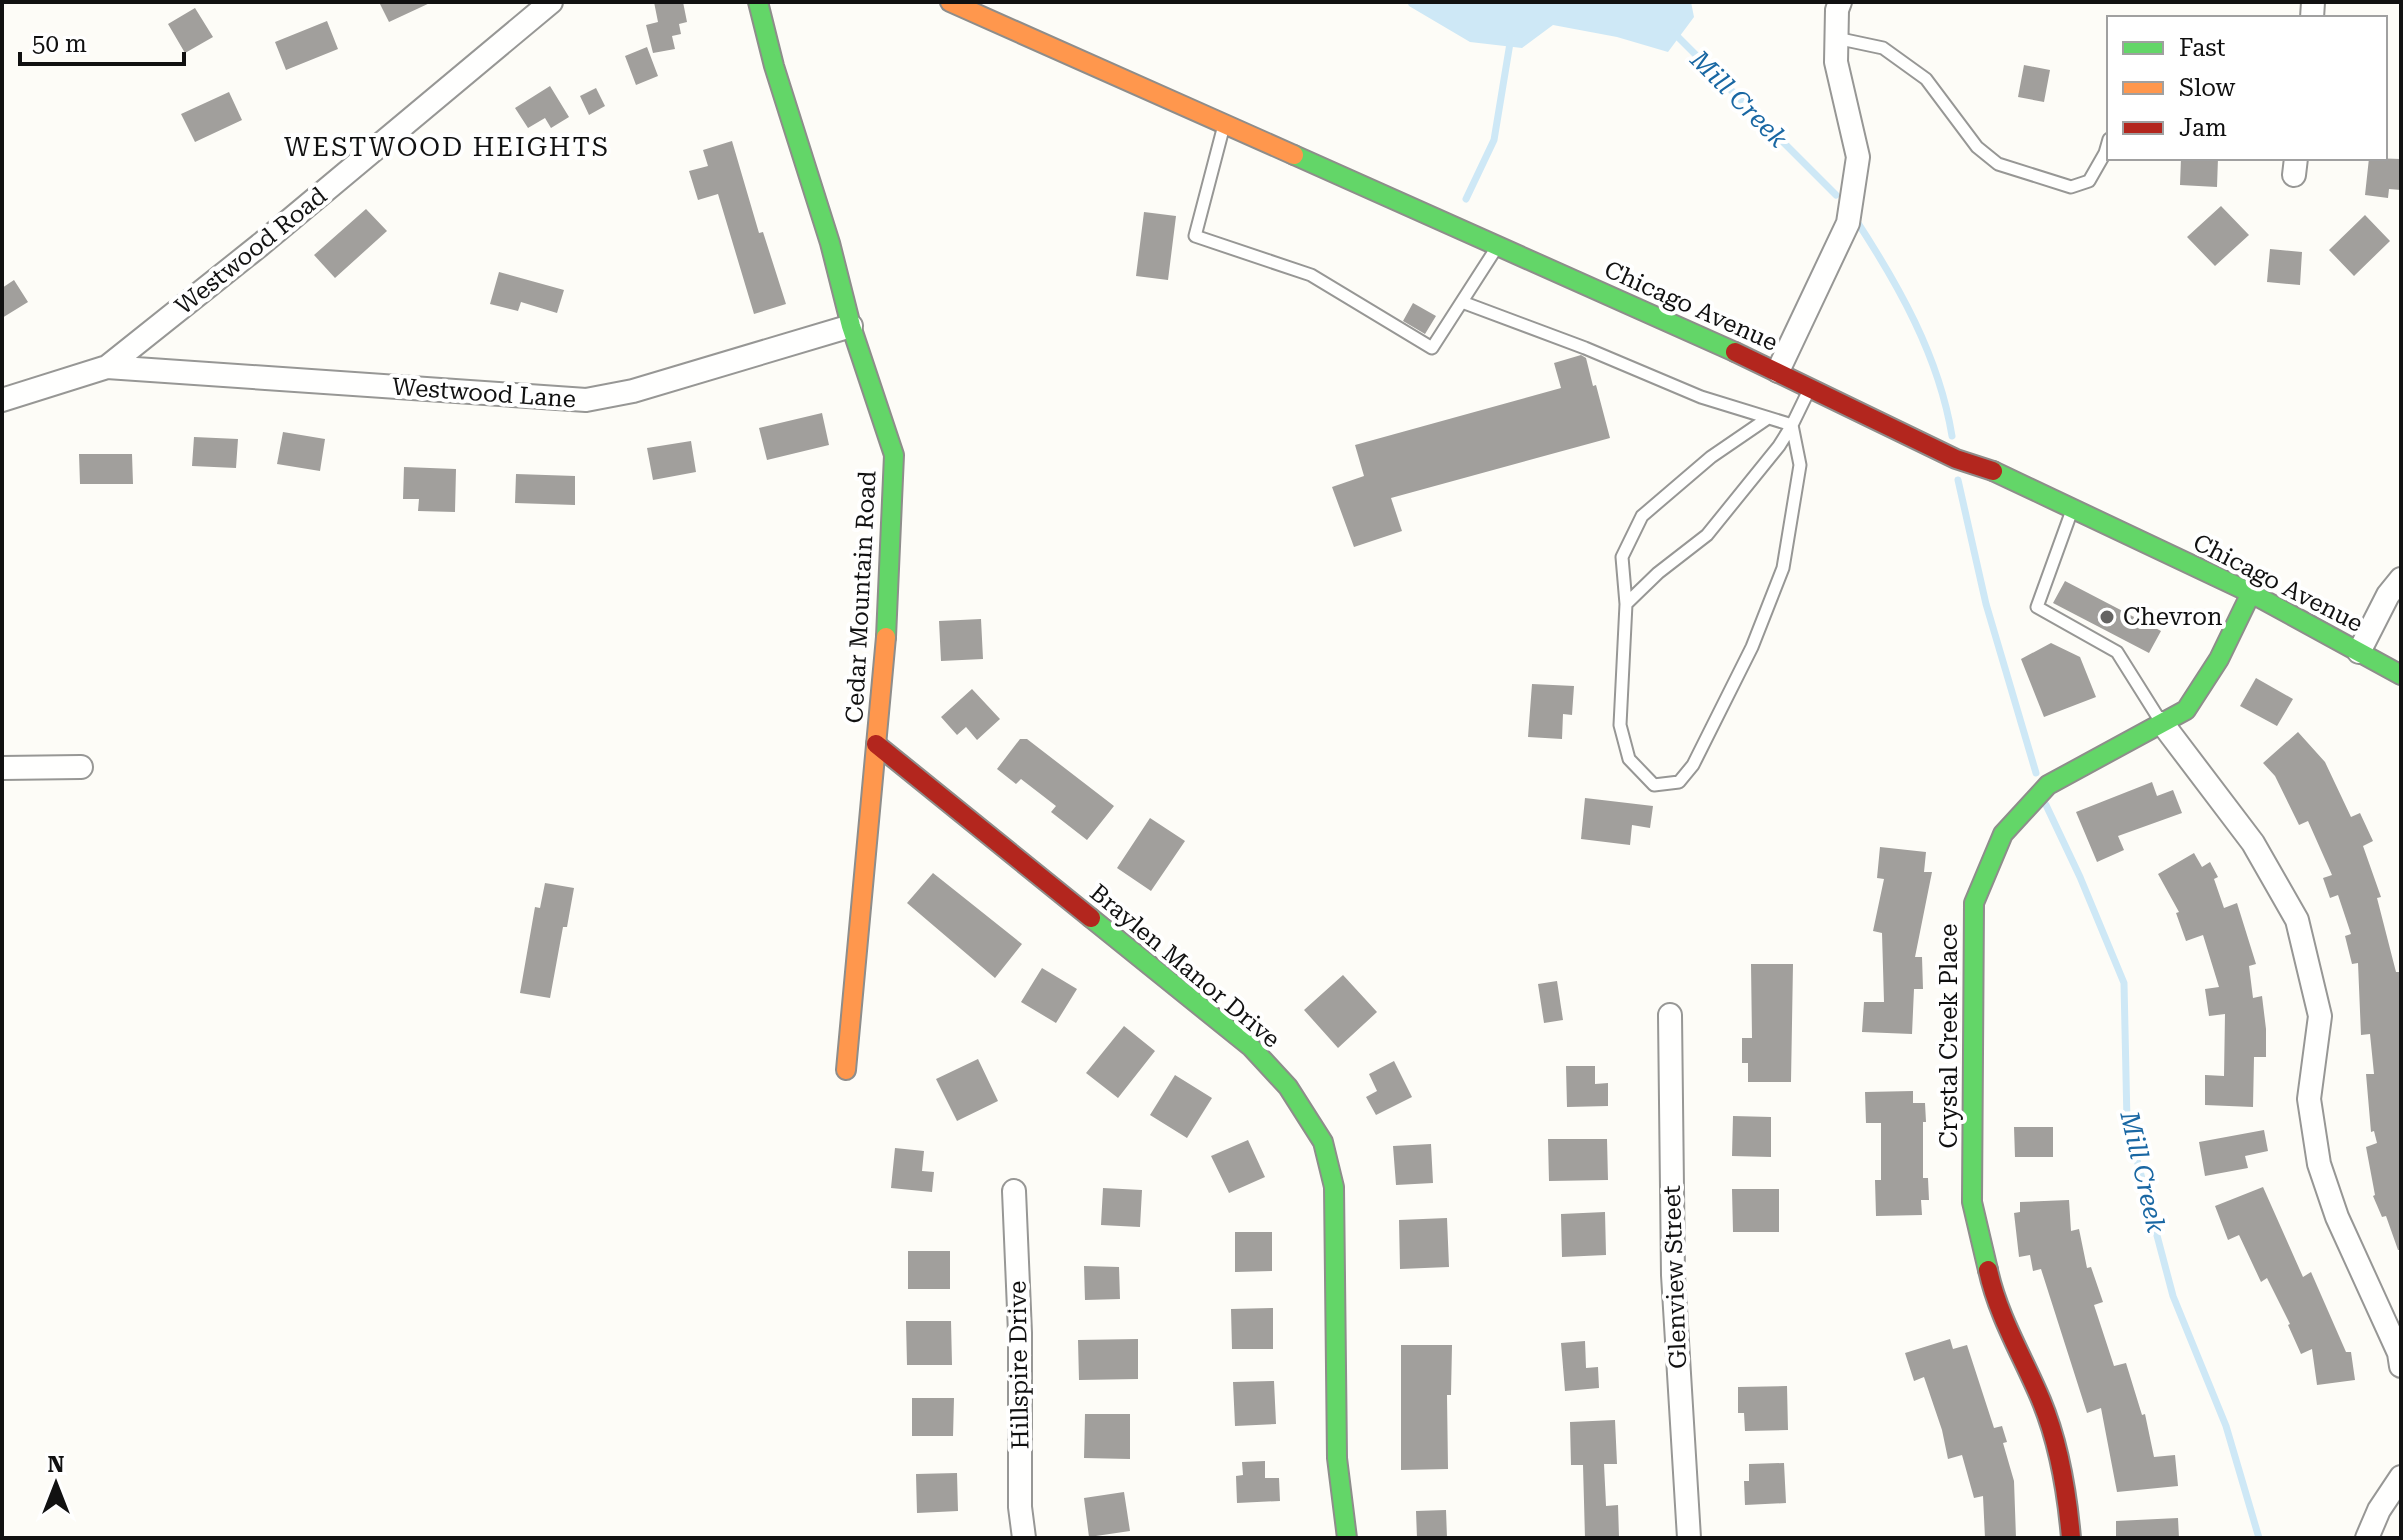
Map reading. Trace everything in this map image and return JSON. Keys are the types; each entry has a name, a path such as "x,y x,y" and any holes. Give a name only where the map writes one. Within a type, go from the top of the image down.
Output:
{"street":[{"name":"Westwood Road","path":"2,400 107,367 273,235 551,2"},
{"name":"Cedar Mountain Road","path":"758,2 774,66 830,243 851,326 894,455 888,614 846,1070"},
{"name":"Chicago Avenue","path":"950,2 1778,371 1956,459 1991,470 2251,593 2401,675"},
{"path":"1778,371 1848,223 1858,157 1836,62 1837,10 1840,2"},
{"name":"Westwood Lane","path":"107,367 586,400 633,391 851,326"},
{"path":"2359,652 2388,595 2401,579"},
{"name":"Crystal Creek Place","path":"2071,1538 2067,1490 2043,1404 1993,1294 1972,1202 1974,903 2003,834 2048,785 2186,710 2219,659 2251,593"},
{"path":"2162,723 2253,843 2297,920 2320,1016 2309,1099 2319,1164 2337,1217 2399,1353 2401,1366"},
{"name":"Braylen Manor Drive","path":"876,744 1251,1047 1288,1087 1323,1142 1334,1187 1337,1458 1347,1538"},
{"path":"2,768 81,767"},
{"name":"Glenview Street","path":"1670,1015 1673,1275 1689,1538"},
{"name":"Hillspire Drive","path":"1014,1191 1020,1333 1020,1507 1024,1538"},
{"path":"2367,1538 2379,1510 2401,1477"}],"lane":[{"path":"1836,38 1883,48 1926,79 1977,147 1998,164 2071,187 2089,181 2107,146"},
{"path":"1224,124 1195,236 1311,275 1432,348 1497,246"},
{"path":"1462,302 1585,348 1701,397 1792,425"},
{"path":"1626,604 1658,573 1707,535 1779,446 1810,387"},
{"path":"1768,418 1711,457 1642,516 1622,557 1626,604 1620,725 1629,759 1654,785 1679,782 1693,765 1752,647 1783,568 1800,465 1792,425"},
{"path":"2072,508 2037,607 2117,652 2162,723"}],"water":[{"path":"1407,2 1691,2 1694,17 1668,52 1617,37 1553,25 1522,48 1470,42"}],"building":[{"path":"379,2 432,2 389,22"},
{"path":"654,2 683,2 687,22 679,24 681,34 672,36 675,49 653,53 646,25 658,22"},
{"path":"195,8 213,37 185,53 168,24"},
{"path":"327,21 338,49 286,70 275,42"},
{"path":"647,47 658,76 636,85 625,56"},
{"path":"2024,65 2050,70 2044,102 2018,97"},
{"path":"550,86 569,117 551,128 545,118 528,128 515,108"},
{"path":"596,88 605,106 589,115 580,96"},
{"path":"229,92 242,120 195,142 181,114"},
{"path":"732,141 759,233 763,232 786,304 754,314 718,194 698,200 689,171 708,166 703,150"},
{"path":"2401,159 2401,190 2389,189 2388,198 2365,195 2369,160"},
{"path":"2181,160 2218,160 2217,187 2180,185"},
{"path":"2221,206 2249,235 2215,266 2187,237"},
{"path":"366,209 387,231 335,278 314,255"},
{"path":"1144,212 1176,216 1168,280 1136,276"},
{"path":"2365,215 2390,241 2354,276 2329,250"},
{"path":"2270,249 2302,252 2300,285 2267,282"},
{"path":"499,272 564,290 557,313 521,302 518,311 490,304"},
{"path":"14,280 28,302 2,318 2,288"},
{"path":"1413,303 1436,316 1425,334 1403,321"},
{"path":"1581,355 1586,358 1593,386 1596,385 1610,438 1391,498 1402,531 1354,547 1332,487 1364,476 1355,445 1561,388 1554,363"},
{"path":"822,413 829,445 767,460 759,428"},
{"path":"283,432 325,439 320,471 277,464"},
{"path":"194,437 238,439 236,468 192,466"},
{"path":"691,441 696,472 653,480 647,448"},
{"path":"79,454 132,454 133,484 80,484"},
{"path":"404,467 456,469 455,512 418,511 419,499 403,499"},
{"path":"516,474 575,476 575,505 515,503"},
{"name":"Chevron","path":"2065,581 2161,631 2149,653 2053,603"},
{"path":"981,619 983,659 941,661 939,621"},
{"path":"2051,643 2080,657 2096,697 2044,717 2021,659"},
{"path":"2256,678 2293,699 2277,726 2240,706"},
{"path":"1532,684 1574,686 1572,715 1563,714 1562,739 1528,737"},
{"path":"972,689 1000,719 977,740 966,727 957,735 941,717"},
{"path":"2298,732 2325,762 2351,817 2360,813 2373,841 2363,846 2381,897 2377,898 2396,972 2401,972 2401,1250 2398,1250 2386,1216 2382,1217 2373,1196 2366,1147 2377,1143 2374,1131 2371,1132 2366,1074 2374,1074 2370,1034 2361,1035 2358,963 2352,964 2345,936 2351,934 2338,895 2330,898 2323,878 2332,875 2308,821 2299,825 2275,776 2263,763"},
{"path":"1020,739 1027,739 1114,806 1087,840 1051,812 1056,806 1021,779 1016,784 997,769"},
{"path":"2152,782 2157,796 2173,790 2182,813 2118,836 2124,850 2097,862 2076,812"},
{"path":"1585,798 1653,806 1650,828 1632,825 1630,845 1581,839"},
{"path":"1150,818 1185,841 1151,891 1117,868"},
{"path":"1880,847 1926,852 1924,872 1932,872 1915,957 1922,957 1923,989 1914,989 1912,1034 1862,1032 1864,1002 1884,1002 1882,933 1873,931 1884,879 1877,878"},
{"path":"2194,853 2202,867 2210,862 2218,877 2214,879 2224,908 2237,903 2256,964 2249,966 2253,998 2262,996 2266,1057 2254,1057 2253,1107 2205,1105 2205,1075 2224,1076 2225,1014 2209,1016 2205,989 2219,987 2203,935 2186,941 2176,913 2179,912 2158,874"},
{"path":"933,873 1022,944 995,978 907,903"},
{"path":"545,883 574,888 567,927 563,927 550,998 520,993 535,907 540,908"},
{"path":"1751,964 1793,964 1791,1082 1748,1082 1748,1063 1742,1063 1742,1038 1752,1038"},
{"path":"1042,968 1077,989 1056,1023 1021,1002"},
{"path":"1343,975 1377,1012 1338,1048 1304,1010"},
{"path":"1557,981 1563,1020 1544,1023 1538,984"},
{"path":"1124,1026 1155,1051 1118,1098 1086,1073"},
{"path":"978,1059 998,1101 957,1121 936,1079"},
{"path":"1394,1061 1412,1097 1376,1115 1366,1097 1377,1091 1369,1074"},
{"path":"1566,1066 1595,1066 1595,1084 1608,1083 1608,1106 1567,1107"},
{"path":"1175,1075 1212,1098 1187,1138 1150,1115"},
{"path":"1913,1091 1913,1103 1925,1103 1923,1178 1928,1178 1929,1200 1921,1200 1922,1215 1876,1216 1875,1180 1881,1180 1881,1123 1866,1123 1865,1092"},
{"path":"1733,1116 1771,1117 1771,1157 1732,1156"},
{"path":"2014,1127 2053,1127 2053,1157 2015,1157"},
{"path":"2264,1130 2268,1151 2245,1156 2248,1168 2205,1176 2199,1142"},
{"path":"1548,1139 1607,1139 1608,1180 1549,1181"},
{"path":"1248,1140 1265,1177 1229,1193 1211,1156"},
{"path":"1431,1144 1433,1183 1396,1185 1393,1146"},
{"path":"895,1148 924,1151 922,1171 934,1172 932,1192 891,1188"},
{"path":"2263,1187 2303,1277 2311,1272 2346,1352 2351,1352 2355,1380 2317,1385 2312,1349 2301,1354 2267,1278 2261,1282 2239,1235 2228,1240 2215,1206"},
{"path":"1103,1188 1142,1190 1140,1227 1101,1225"},
{"path":"1732,1189 1779,1189 1779,1232 1733,1232"},
{"path":"2069,1200 2071,1231 2079,1229 2087,1268 2091,1267 2103,1302 2094,1305 2114,1366 2126,1363 2142,1415 2145,1414 2154,1457 2175,1455 2178,1486 2117,1492 2101,1408 2087,1413 2041,1269 2033,1271 2030,1255 2019,1257 2014,1213 2020,1212 2020,1202"},
{"path":"1605,1212 1606,1255 1562,1257 1561,1214"},
{"path":"1447,1218 1449,1267 1400,1269 1399,1220"},
{"path":"1235,1232 1272,1232 1272,1271 1235,1272"},
{"path":"908,1251 950,1251 950,1289 908,1289"},
{"path":"1084,1266 1119,1267 1120,1299 1085,1300"},
{"path":"1273,1308 1273,1349 1232,1349 1231,1309"},
{"path":"906,1321 951,1321 952,1365 907,1365"},
{"path":"1138,1339 1138,1379 1079,1380 1078,1340"},
{"path":"1950,1339 1953,1349 1967,1345 1994,1428 2002,1426 2007,1442 2003,1443 2014,1481 2016,1538 1985,1538 1983,1496 1974,1498 1962,1455 1948,1459 1924,1377 1914,1381 1905,1353"},
{"path":"1585,1341 1586,1368 1598,1367 1599,1388 1565,1391 1561,1343"},
{"path":"1401,1345 1452,1345 1451,1395 1447,1395 1448,1469 1401,1470"},
{"path":"1274,1381 1276,1424 1235,1426 1233,1382"},
{"path":"1787,1386 1788,1430 1745,1431 1744,1413 1738,1413 1738,1387"},
{"path":"912,1398 954,1398 953,1436 912,1436"},
{"path":"1085,1414 1130,1414 1130,1459 1084,1458"},
{"path":"1615,1420 1617,1464 1604,1464 1606,1506 1618,1505 1619,1537 1585,1538 1583,1465 1571,1465 1570,1422"},
{"path":"1265,1461 1265,1478 1279,1478 1280,1501 1237,1503 1236,1476 1243,1475 1242,1462"},
{"path":"1784,1463 1786,1503 1745,1505 1744,1481 1749,1481 1749,1464"},
{"path":"957,1473 958,1511 917,1513 916,1474"},
{"path":"1124,1492 1130,1531 1089,1537 1084,1498"},
{"path":"1446,1510 1447,1538 1417,1538 1416,1511"},
{"path":"2178,1518 2179,1538 2116,1538 2116,1521"}],"waterway":[{"name":"Mill Creek","path":"1674,33 1836,195"},
{"path":"1466,199 1494,140 1511,37"},
{"name":"Mill Creek","path":"1854,217 1915,322 1937,377 1952,436"},
{"name":"Mill Creek","path":"1958,480 1986,604 2036,773"},
{"name":"Mill Creek","path":"2046,805 2124,983 2127,1122 2173,1296 2226,1426 2259,1538"}],"traffic: fast":[{"path":"758,2 774,66 830,243 851,326 894,455 886,637"},
{"path":"1294,155 1735,352"},
{"path":"1993,471 2251,593 2401,675"},
{"path":"1988,1270 1972,1202 1974,903 2003,834 2048,785 2186,710 2219,659 2251,593"},
{"path":"1091,918 1251,1047 1288,1087 1323,1142 1334,1187 1337,1458 1347,1538"}],"traffic: slow":[{"path":"950,2 1294,155"},
{"path":"846,1070 886,637"}],"traffic: jam":[{"path":"1735,352 1956,459 1993,471"},
{"path":"876,744 1091,918"},
{"path":"1988,1270 2004,1320 2053,1433 2071,1538"}],"place":[{"name":"Chevron","path":"2107,617"}],"district":[{"name":"WESTWOOD HEIGHTS","path":"447,147"}]}
